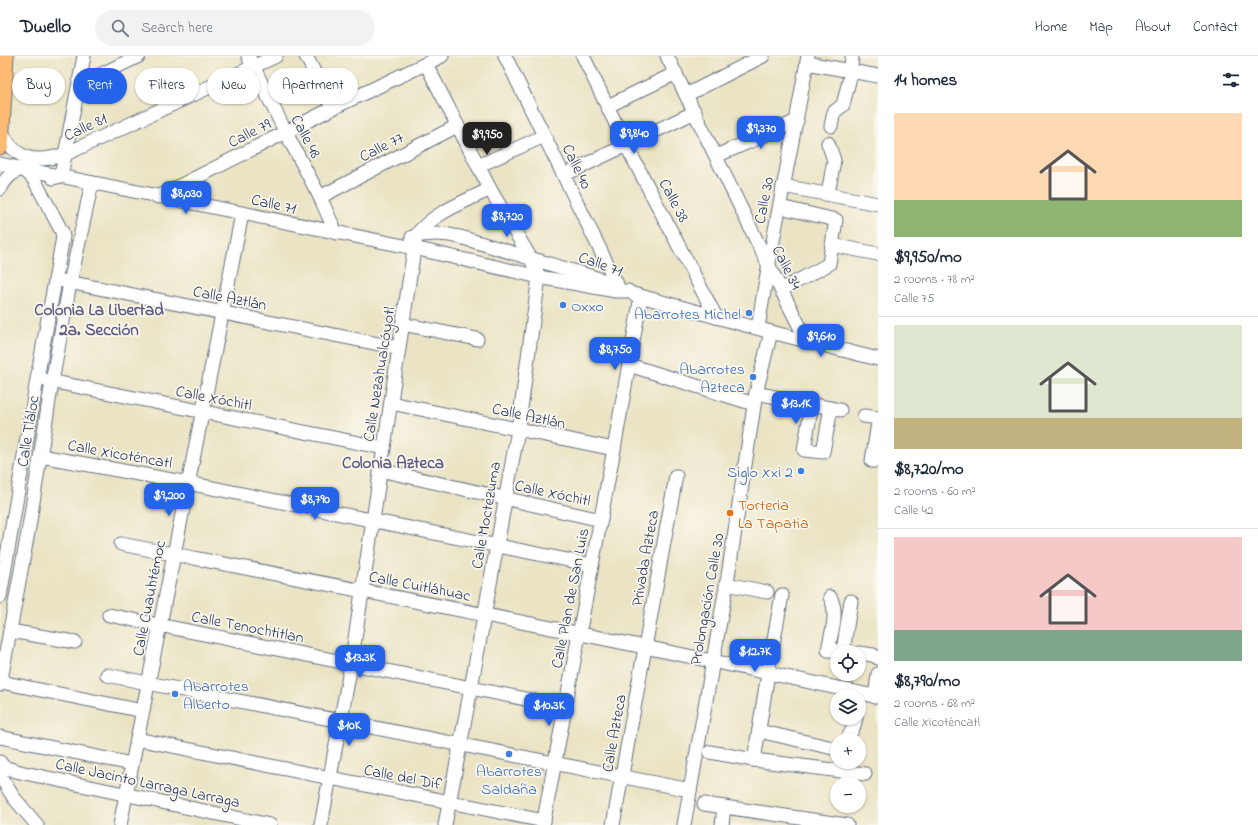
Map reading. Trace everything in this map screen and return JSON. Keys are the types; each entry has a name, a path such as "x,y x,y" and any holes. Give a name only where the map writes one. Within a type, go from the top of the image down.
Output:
{"main road":[{"path":"0,136 5,56"}],"street":[{"path":"82,68 84,56"},
{"path":"113,68 139,56"},
{"name":"Calle 81","path":"0,136 11,148 24,157 42,160 66,154 250,62 276,56"},
{"path":"306,56 333,108"},
{"name":"Calle 79","path":"158,197 333,108 442,56"},
{"name":"Calle 40","path":"505,56 620,289"},
{"name":"Calle 38","path":"583,56 626,144 716,317"},
{"name":"Calle 34","path":"666,56 676,73 807,342"},
{"path":"686,95 762,56"},
{"path":"831,126 834,112 843,105 851,71 852,56"},
{"path":"807,59 851,71 878,76"},
{"name":"Calle 30","path":"758,328 768,264 807,59"},
{"name":"Calle 48","path":"250,62 320,197 336,233"},
{"path":"426,64 490,189 531,259 539,277"},
{"path":"608,106 676,73"},
{"path":"39,190 48,180 61,176 75,104"},
{"path":"564,175 695,112"},
{"path":"716,156 796,120"},
{"name":"Calle 77","path":"320,197 457,126"},
{"path":"478,166 544,136"},
{"path":"828,143 834,160 828,194"},
{"name":"Calle 71","path":"0,164 376,242 397,240 415,242 539,277 620,289"},
{"path":"0,189 11,175 16,171 23,169"},
{"name":"Calle Tláloc","path":"1,592 63,237 62,232 32,177 23,169"},
{"name":"Calle Tláloc","path":"0,684 29,528 52,382 70,283 92,183"},
{"path":"783,186 878,204"},
{"path":"415,242 421,228 435,217 490,189"},
{"path":"780,207 836,220 829,264 781,290"},
{"name":"Calle Cuauhtémoc","path":"120,825 242,214"},
{"name":"Calle 71","path":"415,242 433,233 447,234 531,259 641,296 807,342 878,359"},
{"name":"Calle Nezahualcóyotl","path":"321,825 342,721 415,242"},
{"path":"832,245 878,254"},
{"name":"Calle Moctezuma","path":"445,825 518,430 539,277"},
{"name":"Calle Aztlán","path":"55,279 399,348"},
{"name":"Calle Plan de San Luis","path":"543,823 601,520 641,296"},
{"path":"402,324 477,339"},
{"name":"Prolongación Calle 30","path":"684,825 726,584 755,398 771,332"},
{"path":"629,365 755,398 812,404 836,409 823,452 804,450 812,404"},
{"name":"Calle Xóchitl","path":"37,379 384,448"},
{"name":"Calle Aztlán","path":"391,403 614,449"},
{"path":"864,416 878,418"},
{"path":"878,423 872,461 878,461"},
{"name":"Calle Xicoténcatl","path":"41,456 188,482 592,565"},
{"name":"Calle Xóchitl","path":"380,470 601,520"},
{"name":"Privada Azteca","path":"646,647 676,476"},
{"path":"13,525 29,528"},
{"name":"Calle Cuitláhuac","path":"121,544 712,660 768,672 831,689"},
{"path":"726,584 767,592"},
{"path":"1,592 18,590"},
{"path":"754,760 782,595"},
{"path":"830,597 834,604 835,616 828,650 830,650"},
{"path":"847,645 848,616 851,601"},
{"name":"Calle Tenochtitlan","path":"109,615 565,707"},
{"path":"835,616 848,616"},
{"path":"10,631 75,642"},
{"name":"Calle Azteca","path":"613,825 646,647"},
{"path":"866,654 873,654 878,658"},
{"path":"877,697 878,674"},
{"path":"107,675 690,790"},
{"path":"0,684 143,711"},
{"name":"Calle Cuitláhuac","path":"866,697 877,697"},
{"path":"759,731 830,747"},
{"path":"0,737 132,764"},
{"name":"Calle del Dif","path":"137,739 450,802 543,823"},
{"path":"710,752 754,760 830,764"},
{"name":"Calle Jacinto Larraga Larraga","path":"0,762 3,767 20,772 126,794 227,820 270,825"},
{"path":"850,769 865,774"},
{"path":"0,776 14,798 36,825"},
{"path":"704,804 844,825"},
{"path":"722,825 724,808"}],"place":[{"name":"Oxxo","path":"563,305"},
{"name":"Abarrotes Michel","path":"749,313"},
{"name":"Abarrotes Azteca","path":"753,377"},
{"name":"Siglo Xxi 2","path":"801,471"},
{"name":"Torteria La Tapatia","path":"730,513"},
{"name":"Abarrotes Alberto","path":"175,694"},
{"name":"Abarrotes Saldaña","path":"509,754"}],"district":[{"name":"Colonia La Libertad 2a. Sección","path":"99,319"},
{"name":"Colonia Azteca","path":"393,462"}]}
